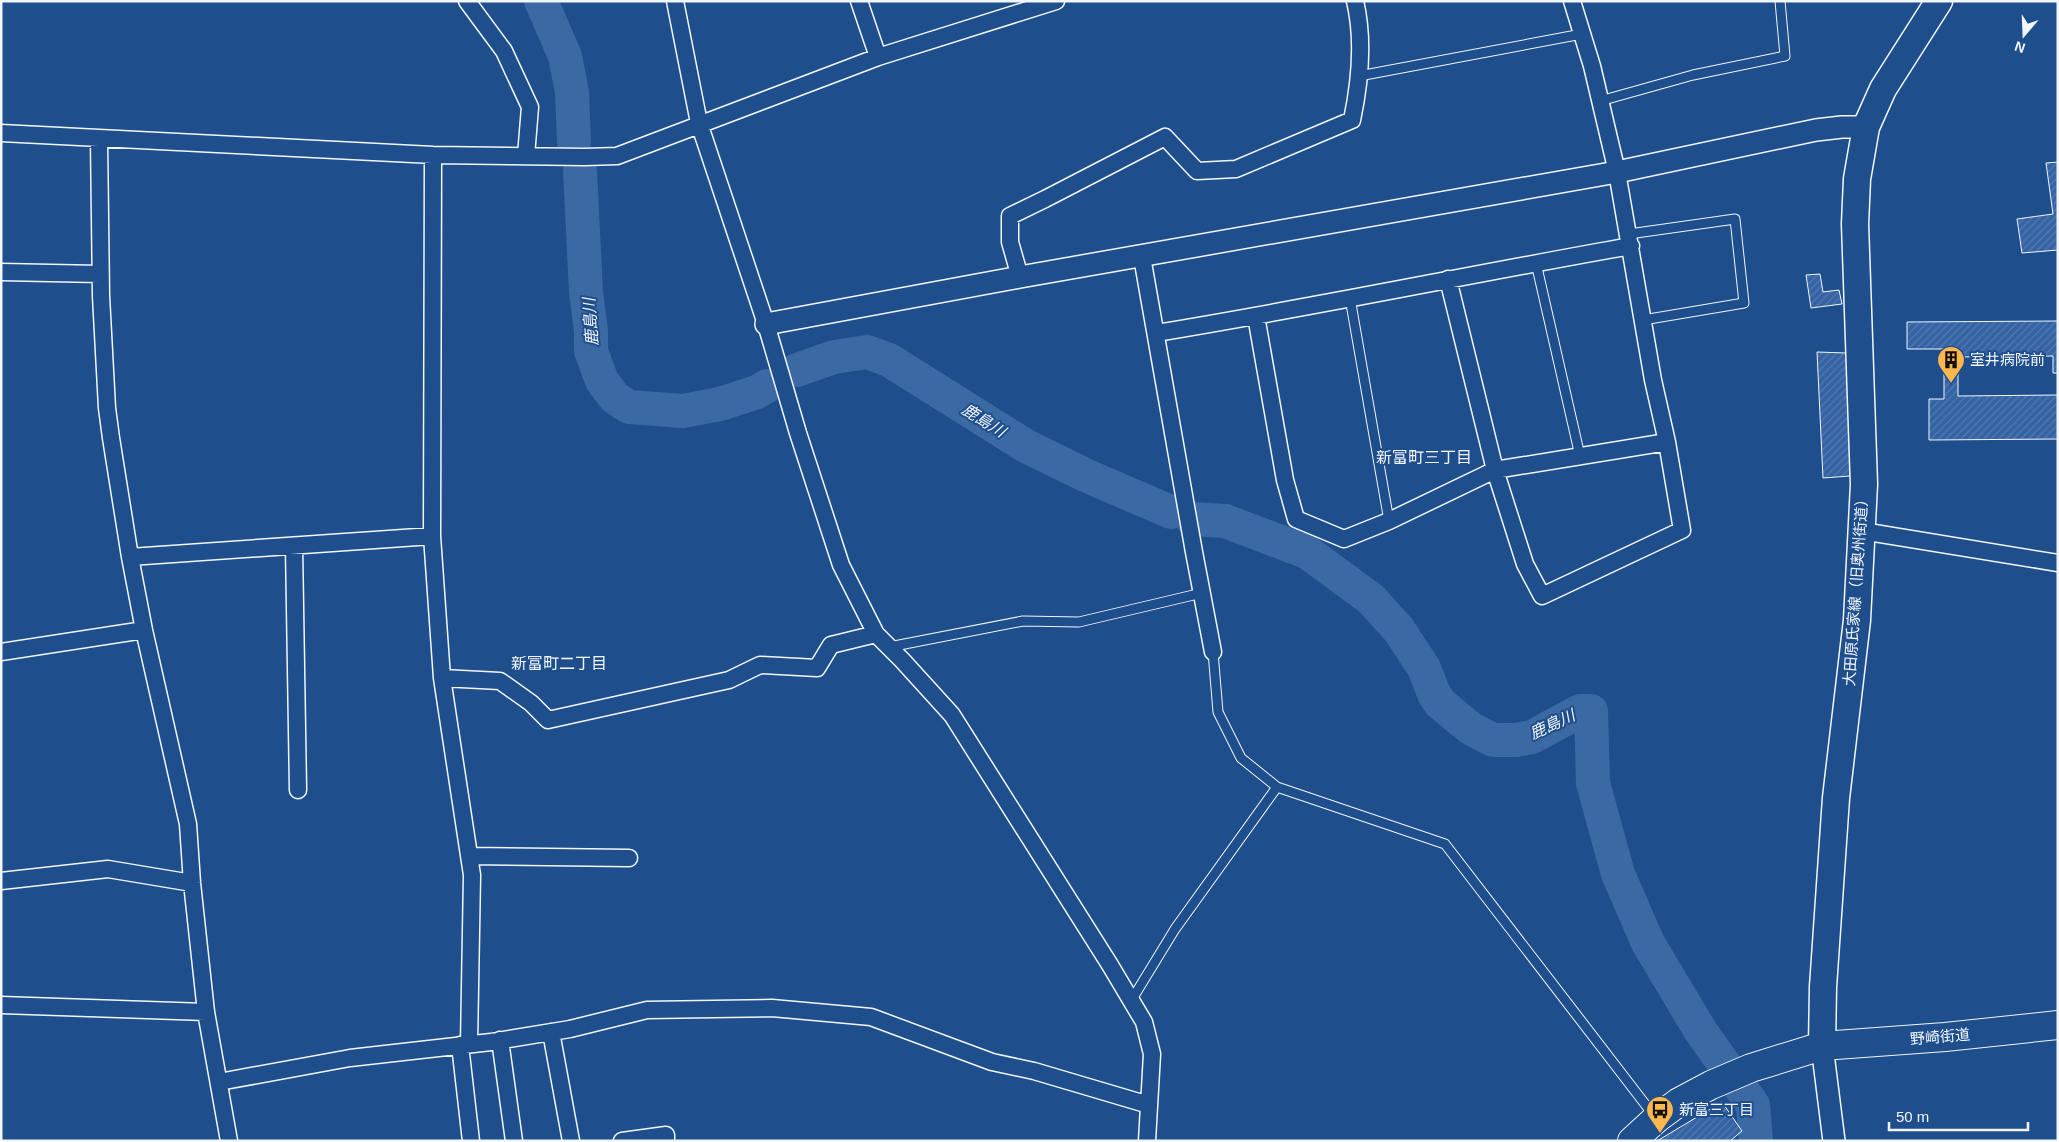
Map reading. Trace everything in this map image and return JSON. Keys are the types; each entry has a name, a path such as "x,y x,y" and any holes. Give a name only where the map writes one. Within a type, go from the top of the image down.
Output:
{"highway":[{"name":"野崎街道","path":"1632,1141 1656,1119 1679,1102 1712,1085 1751,1068 1822,1046 1945,1037 2058,1025"}],"main road":[{"name":"大田原氏家線（旧奥州街道）","path":"1822,1046 1823,987 1836,798 1857,620 1864,484 1855,200 1866,127 1883,88 1939,1"}],"street":[{"path":"468,1 504,51 530,107 526,156"},
{"path":"675,1 699,124 766,324 798,434 841,565 876,634 952,715 1144,1022 1152,1054 1147,1141"},
{"path":"859,1 878,57"},
{"path":"1,133 433,154 618,156 878,57 1056,1"},
{"path":"1020,277 1010,242 1010,216 1165,137 1197,171 1236,169 1352,120 1359,86 1359,16 1355,1"},
{"path":"1448,279 1494,470 1525,564 1542,596 1682,530 1668,442 1654,380 1617,172 1592,66 1572,1"},
{"path":"766,324 1020,277 1617,172 1816,130 1866,127"},
{"path":"99,138 100,274 107,408 116,478 144,630 188,824 192,883 206,1012 229,1141"},
{"path":"433,154 432,536 442,678 472,875 465,1045 471,1141"},
{"path":"1156,333 1536,263 1630,240"},
{"path":"1142,257 1213,652"},
{"path":"1,272 100,274"},
{"path":"1256,316 1285,480 1296,519 1344,539 1494,470 1668,442"},
{"path":"1862,531 2058,563"},
{"path":"130,557 432,536"},
{"path":"294,546 298,790"},
{"path":"1,652 144,630"},
{"path":"442,678 500,681 531,703 548,720 729,680 760,665 818,668 831,645 876,634"},
{"path":"469,856 629,858"},
{"path":"1,881 108,869 192,883"},
{"path":"1,1005 206,1012"},
{"path":"219,1082 350,1058 465,1045 551,1032 647,1010 772,1008 871,1017 992,1062 1034,1071 1149,1105"},
{"path":"551,1032 571,1141"},
{"path":"500,1040 514,1141"},
{"path":"1822,1046 1834,1141"},
{"path":"622,1141 666,1135 666,1141"}],"lane":[{"path":"1600,101 1693,75 1785,56 1780,1"},
{"path":"1359,76 1582,34"},
{"path":"1630,240 1735,219 1744,303 1643,320"},
{"path":"1536,263 1580,456"},
{"path":"1350,298 1388,520"},
{"path":"889,647 1023,621 1079,622 1202,594"},
{"path":"1213,652 1218,712 1241,758 1277,787 1445,844 1656,1119"},
{"path":"1132,1001 1175,929 1277,787"}],"building":[{"path":"2058,162 2058,250 2022,253 2017,219 2053,214 2046,163"},
{"path":"1820,274 1823,292 1839,290 1842,304 1811,308 1806,275"},
{"name":"室井病院前","path":"2058,321 2058,373 2053,373 2053,356 1958,357 1958,396 2058,395 2058,439 1929,440 1929,399 1944,399 1944,349 1907,349 1907,322"},
{"path":"1817,352 1847,353 1850,476 1823,478"},
{"path":"1722,1102 1742,1131 1730,1141 1657,1141"}],"waterway":[{"name":"鹿島川","path":"541,1 565,56 572,92 574,142"},
{"name":"鹿島川","path":"580,171 591,351 602,381 615,398 629,407 683,411 720,404 757,392 767,386"},
{"name":"鹿島川","path":"797,370 834,357 867,352 889,360 1026,446 1085,475 1171,512"},
{"name":"鹿島川","path":"1192,519 1225,521 1307,552 1371,599 1399,630 1424,668 1434,694 1440,703 1470,728 1493,740 1516,740 1532,737 1580,711 1591,711 1593,783 1618,874 1648,943 1700,1030 1753,1105 1756,1141"}],"place":[{"name":"室井病院前","path":"1951,384"},
{"name":"新富三丁目","path":"1660,1134"}],"district":[{"name":"新富町三丁目","path":"1424,457"},
{"name":"新富町二丁目","path":"559,663"}]}
